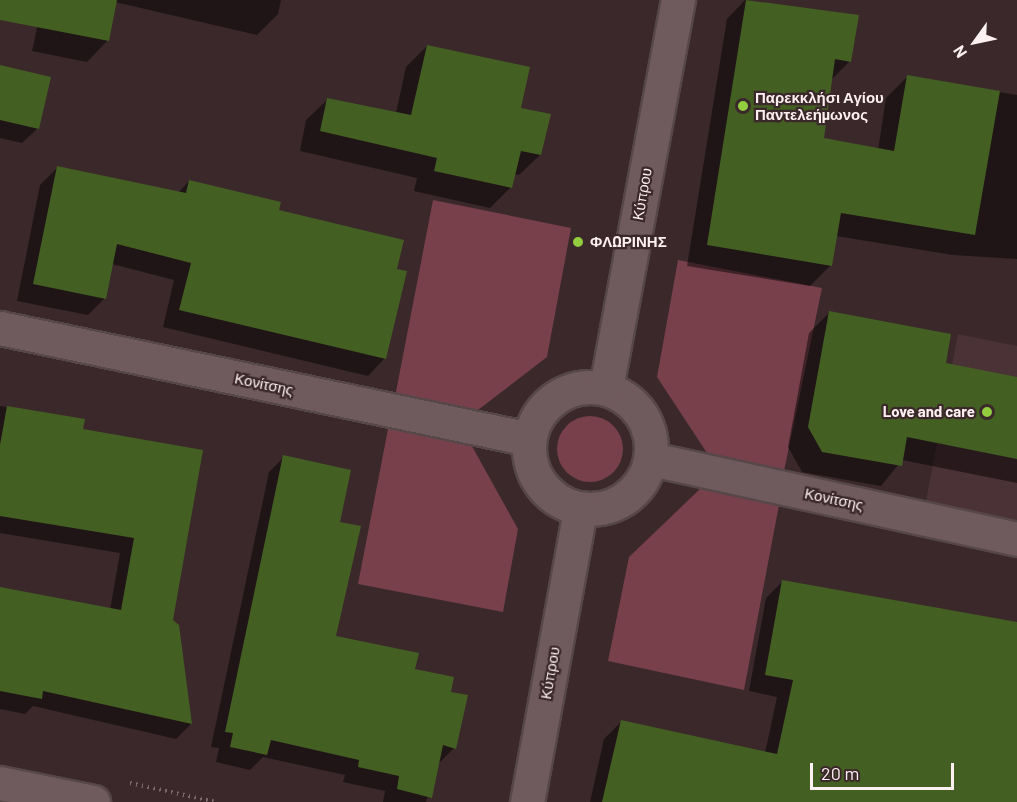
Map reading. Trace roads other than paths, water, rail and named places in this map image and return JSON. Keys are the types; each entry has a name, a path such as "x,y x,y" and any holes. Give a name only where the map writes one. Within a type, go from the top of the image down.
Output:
{"street":[{"name":"Κύπρου","path":"606,388 678,0"},
{"name":"Κονίτσης","path":"0,328 529,440"},
{"path":"585,386 606,388 623,396 647,423 651,459 642,482 626,499 603,508 580,509 557,501 540,485 530,464 529,440 547,403 585,386"},
{"name":"Κονίτσης","path":"651,459 1017,538"},
{"name":"Κύπρου","path":"527,802 580,509"},
{"path":"0,783 93,802"}],"place":[{"name":"Παρεκκλήσι Αγίου Παντελεήμωνος","path":"743,106"},
{"name":"ΦΛΩΡΙΝΗΣ","path":"578,242"},
{"name":"Love and care","path":"987,412"}]}
